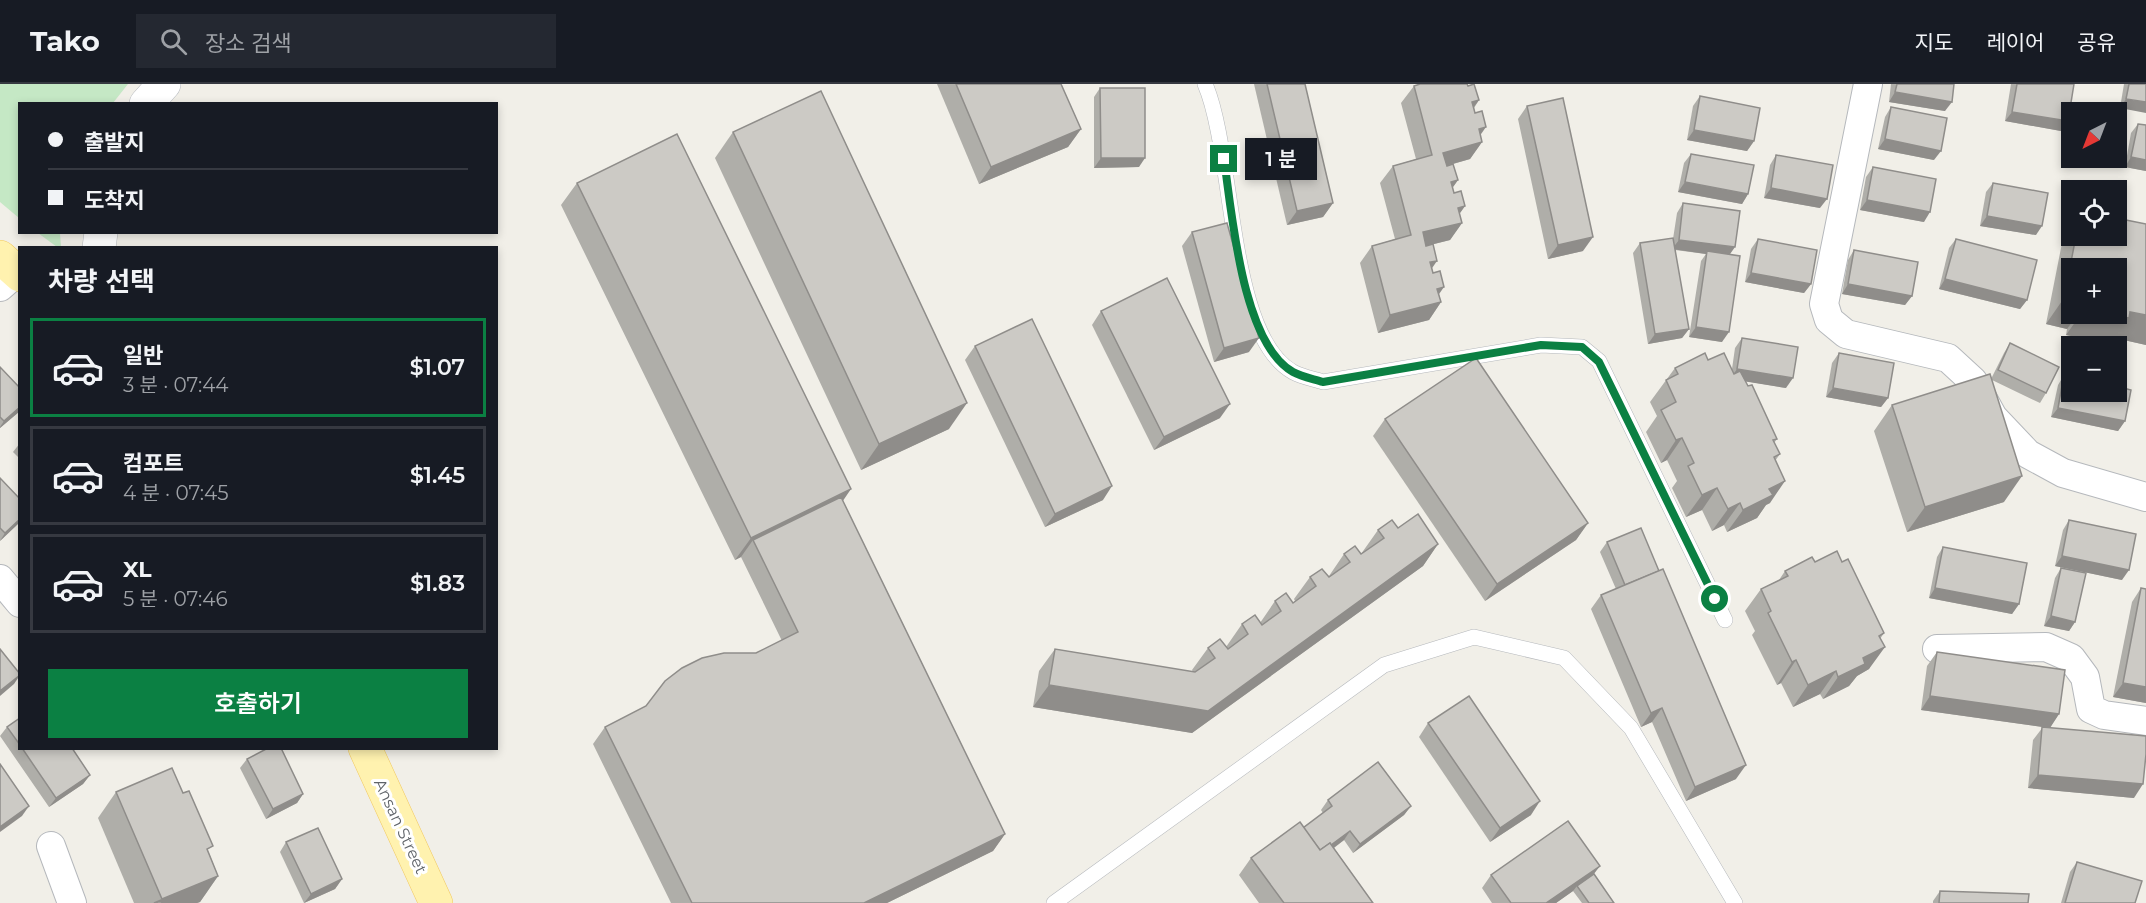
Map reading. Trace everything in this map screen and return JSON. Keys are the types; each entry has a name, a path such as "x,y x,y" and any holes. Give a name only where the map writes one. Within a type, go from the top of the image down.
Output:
{"main road":[{"path":"148,102 164,84"},
{"name":"Ansan Street","path":"366,750 436,903"}],"street":[{"path":"1868,84 1824,304 1829,320 1846,334 1948,358 1973,381 1993,417 2028,454 2063,473 2146,497"},
{"path":"1937,649 2046,647 2071,658 2085,677 2091,709 2104,715 2146,721"},
{"path":"51,846 72,903"}],"lane":[{"path":"1205,84 1224,159 1238,250 1251,309 1267,348 1292,372 1323,382 1541,345 1582,347 1599,362 1725,620"},
{"path":"1054,903 1384,665 1474,637 1564,658 1631,728 1735,903"}],"green space":[{"path":"0,84 128,84 114,102 18,102 18,217 0,202"},
{"path":"39,234 60,234 61,246 56,246"}],"building":[{"path":"956,84 1061,84 1081,129 991,167"},
{"path":"1267,84 1305,84 1333,203 1297,211"},
{"path":"1467,84 1468,86 1474,84 1479,100 1472,102 1475,113 1482,111 1486,127 1479,129 1482,142 1443,153 1447,166 1453,164 1458,180 1451,182 1454,193 1461,191 1465,206 1458,208 1462,223 1423,232 1426,246 1433,244 1437,261 1430,262 1433,273 1440,271 1444,287 1437,289 1441,302 1390,315 1372,246 1411,235 1393,166 1432,155 1414,86"},
{"path":"1897,84 1954,84 1952,102 1895,92"},
{"path":"2017,84 2074,84 2071,102 2061,102 2061,120 2012,112"},
{"path":"2129,84 2146,84 2146,102 2126,99"},
{"path":"1100,88 1145,88 1145,158 1101,158"},
{"path":"821,91 967,403 879,444 733,132"},
{"path":"1700,96 1760,108 1754,141 1694,130"},
{"path":"1563,98 1593,237 1558,245 1527,106"},
{"path":"1891,107 1947,118 1941,151 1885,139"},
{"path":"2138,124 2146,125 2146,160 2131,157"},
{"path":"677,134 851,489 751,538 577,183"},
{"path":"1691,154 1754,165 1748,194 1685,182"},
{"path":"1776,155 1833,165 1827,199 1771,188"},
{"path":"1873,167 1936,179 1930,212 1867,200"},
{"path":"1993,183 2048,193 2042,226 1987,216"},
{"path":"1683,203 1740,211 1735,247 1679,240"},
{"path":"2127,220 2146,224 2146,315 2130,312 2129,318 2127,318 2127,258 2072,258 2074,246 2127,246"},
{"path":"1227,223 1259,338 1224,348 1192,232"},
{"path":"1673,238 1689,329 1655,334 1640,243"},
{"path":"1758,239 1817,250 1811,284 1751,273"},
{"path":"1956,239 2037,260 2027,300 1945,279"},
{"path":"1854,250 1918,262 1912,296 1848,284"},
{"path":"1707,251 1740,256 1729,332 1696,327"},
{"path":"1167,278 1230,404 1164,437 1101,311"},
{"path":"1032,319 1112,486 1055,514 975,346"},
{"path":"1742,338 1798,347 1793,378 1737,369"},
{"path":"2010,343 2059,367 2046,393 1998,370"},
{"path":"1705,353 1708,360 1724,353 1734,374 1740,371 1748,386 1752,385 1777,439 1773,440 1780,454 1774,457 1785,481 1769,489 1773,495 1743,510 1740,503 1728,509 1717,488 1702,495 1688,466 1694,463 1682,438 1676,440 1661,410 1676,402 1666,380 1678,374 1675,368"},
{"path":"1839,353 1894,363 1888,398 1833,388"},
{"path":"1476,358 1588,523 1497,584 1385,419"},
{"path":"0,367 18,386 18,409 4,421 0,417"},
{"path":"1990,374 2022,476 1925,507 1892,405"},
{"path":"2127,389 2131,390 2125,421 2058,408 2061,392 2061,402 2127,402"},
{"path":"0,478 18,497 18,521 5,533 0,528"},
{"path":"841,497 1005,834 864,903 692,903 605,727 646,706 665,681 682,668 702,658 724,653 756,653 798,632 753,540"},
{"path":"1418,514 1438,544 1208,711 1049,685 1055,649 1195,672 1215,658 1208,648 1220,639 1228,649 1248,634 1242,624 1255,615 1262,625 1281,611 1275,601 1286,593 1293,603 1316,586 1310,577 1322,569 1329,577 1350,562 1344,554 1355,546 1361,554 1384,538 1378,530 1392,520 1398,528"},
{"path":"2069,520 2136,534 2129,570 2062,556"},
{"path":"1641,528 1659,571 1625,585 1607,542"},
{"path":"1943,547 2027,563 2019,604 1935,588"},
{"path":"1837,551 1842,562 1848,559 1884,633 1879,636 1885,647 1863,658 1865,664 1838,677 1836,671 1808,685 1796,660 1792,662 1768,613 1771,611 1761,589 1788,576 1785,571 1812,557 1815,562"},
{"path":"2061,568 2086,573 2075,622 2051,616"},
{"path":"1663,569 1746,765 1695,787 1662,708 1651,713 1601,595"},
{"path":"2141,588 2146,589 2146,687 2123,683"},
{"path":"0,649 18,672 18,677 0,691"},
{"path":"1937,652 2065,670 2059,714 1930,696"},
{"path":"1469,696 1540,801 1500,828 1428,723"},
{"path":"18,719 18,742 7,727"},
{"path":"2042,727 2146,736 2143,784 2038,775"},
{"path":"23,750 73,750 90,775 56,798"},
{"path":"264,750 282,750 303,794 273,809 247,759"},
{"path":"1378,762 1411,806 1360,844 1350,831 1320,850 1303,828 1332,806 1328,800"},
{"path":"0,764 29,806 0,827"},
{"path":"172,768 183,793 189,791 213,846 207,849 218,876 162,899 116,792"},
{"path":"1568,821 1600,866 1546,903 1511,903 1491,875"},
{"path":"1300,822 1320,850 1330,843 1373,903 1284,903 1251,858"},
{"path":"318,828 342,879 311,894 286,842"},
{"path":"2077,862 2142,881 2135,903 2065,903"},
{"path":"1594,874 1614,903 1589,903 1577,886"},
{"path":"1940,891 2029,894 2028,903 1939,903"}],"route":[{"path":"1224,159 1238,250 1251,309 1267,348 1292,372 1323,382 1541,345 1582,347 1599,362 1715,599"}]}
